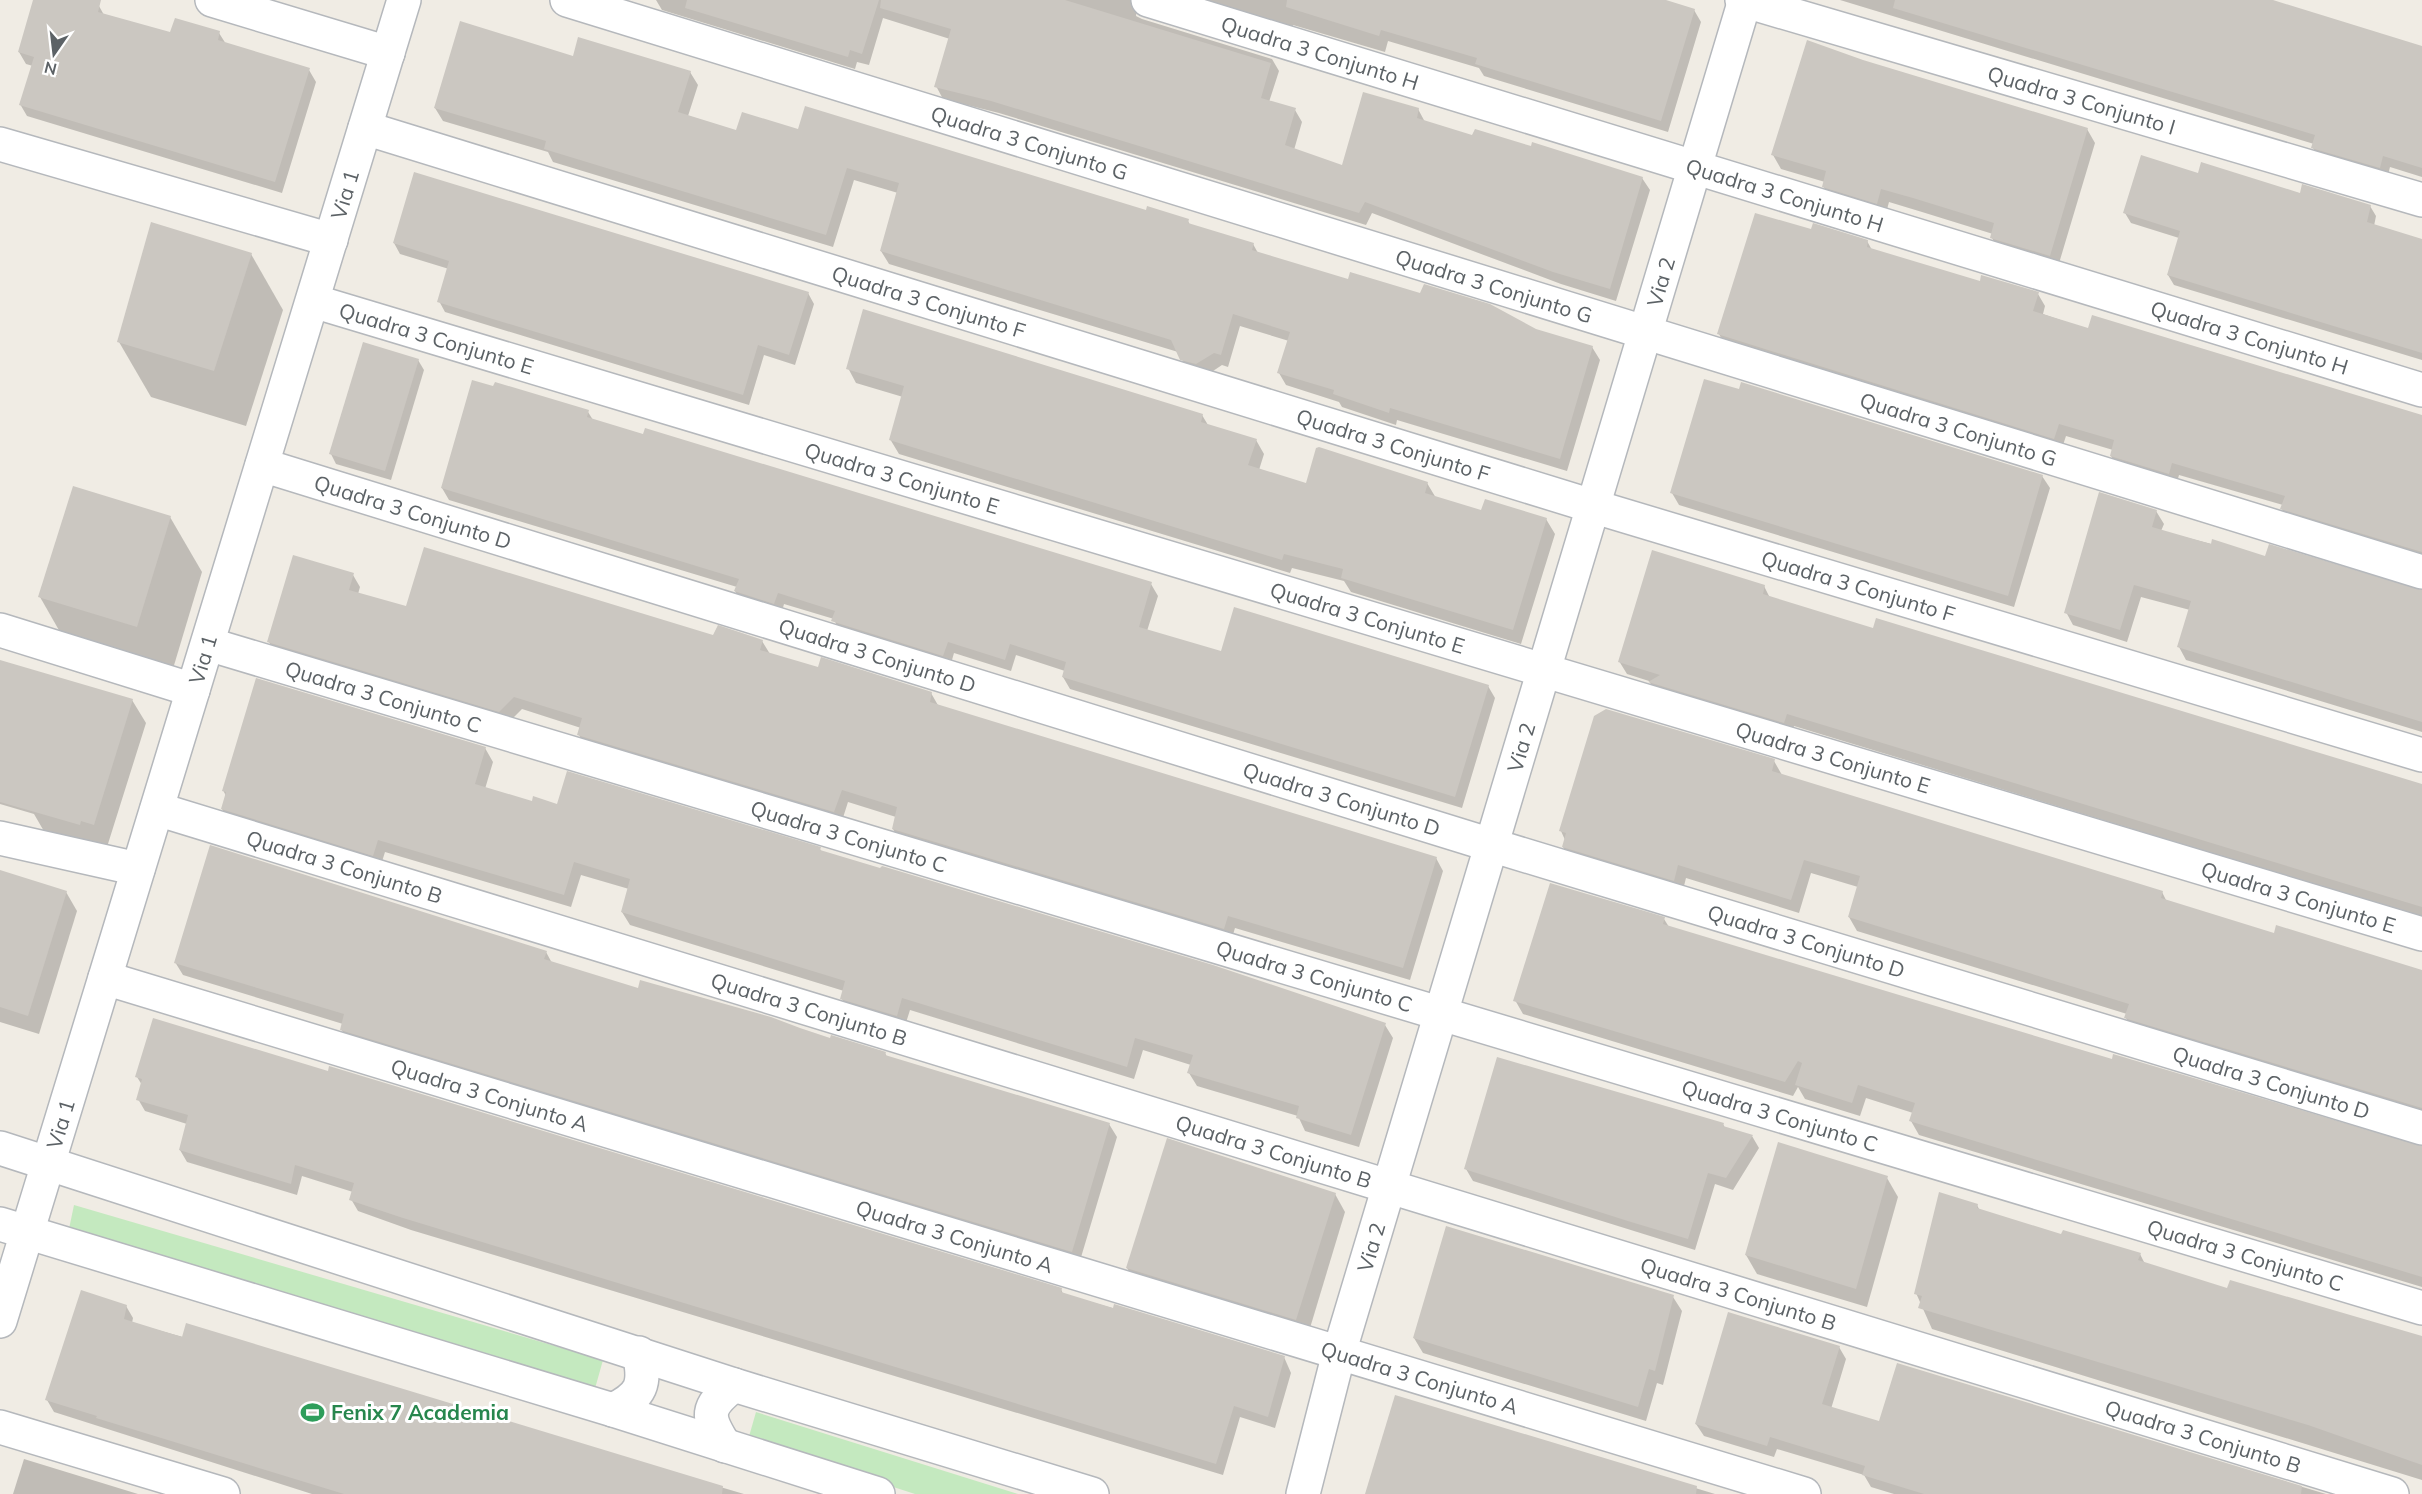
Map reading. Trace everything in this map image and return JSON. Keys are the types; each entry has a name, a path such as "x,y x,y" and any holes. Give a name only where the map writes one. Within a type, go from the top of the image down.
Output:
{"street":[{"path":"212,0 388,53"},
{"name":"Via 1","path":"0,1321 14,1228 48,1163 404,0"},
{"name":"Quadra 3 Conjunto G","path":"567,0 1643,334 2422,572"},
{"name":"Quadra 3 Conjunto H","path":"1148,0 2422,390"},
{"name":"Via 2","path":"1303,1494 1338,1353 1744,0"},
{"name":"Quadra 3 Conjunto I","path":"1744,0 2422,200"},
{"name":"Quadra 3 Conjunto F","path":"365,128 1592,506 2422,756"},
{"path":"0,144 331,240"},
{"name":"Quadra 3 Conjunto E","path":"313,301 2422,934"},
{"name":"Quadra 3 Conjunto D","path":"262,465 1491,845 2422,1128"},
{"path":"0,630 193,690"},
{"name":"Quadra 3 Conjunto C","path":"208,644 2422,1308"},
{"name":"Quadra 3 Conjunto B","path":"157,809 2392,1494"},
{"path":"0,838 138,868"},
{"name":"Quadra 3 Conjunto A","path":"105,978 1804,1494"},
{"path":"0,1148 734,1385 1092,1494"},
{"path":"14,1228 613,1410 878,1494"},
{"path":"613,1410 632,1400 640,1389 643,1372 639,1353"},
{"path":"725,1446 710,1423 711,1410 717,1399 734,1385"},
{"path":"0,1427 223,1494"}],"green space":[{"path":"74,1205 603,1360 594,1392 69,1229"},
{"path":"756,1412 1018,1494 915,1494 748,1440"}],"building":[{"path":"33,0 101,0 98,12 170,32 175,18 220,31 218,40 310,68 275,182 19,105 34,57 18,52"},
{"path":"687,0 879,0 862,54 850,50 848,57 685,8"},
{"path":"881,0 1065,0 1271,63 1261,98 1296,108 1285,145 1342,165 1363,92 1419,108 1417,118 1472,135 1475,129 1531,146 1532,142 1643,177 1610,289 1553,272 1365,202 1359,213 991,101 934,87 951,29 880,8"},
{"path":"1287,0 1666,0 1695,9 1661,121 1475,64 1477,58 1381,30 1379,36 1286,7"},
{"path":"1895,0 2273,0 2422,46 2422,168 2383,156 2380,168 2311,148 2315,135 1893,8"},
{"path":"460,21 573,56 578,37 691,71 678,112 736,130 742,112 798,129 805,106 1146,210 1147,206 1189,219 1188,223 1254,243 1252,250 1348,279 1350,272 1420,293 1424,284 1490,304 1536,329 1593,346 1560,459 1390,408 1389,413 1333,394 1334,390 1277,373 1290,332 1233,314 1221,355 1214,353 1196,364 1180,360 1171,340 880,251 899,183 847,168 826,235 544,149 546,141 434,108"},
{"path":"1807,40 1863,60 2088,128 2050,256 1990,238 1994,223 1913,198 1881,189 1877,204 1822,187 1826,171 1771,155"},
{"path":"2141,155 2198,173 2201,162 2300,193 2302,184 2371,205 2367,222 2422,239 2422,353 2167,275 2180,231 2123,213"},
{"path":"414,172 809,292 789,355 758,345 743,395 437,302 449,261 393,243"},
{"path":"1755,213 1811,229 1813,223 1868,240 1867,247 1980,281 1981,275 2039,292 2033,311 2088,328 2092,315 2422,415 2422,552 2280,509 2285,496 2172,463 2169,474 2110,456 2114,440 2059,424 2054,439 1717,334"},
{"path":"151,222 252,253 214,371 117,342"},
{"path":"863,309 1203,414 1201,422 1257,439 1248,465 1306,483 1316,448 1319,447 1428,482 1425,493 1481,510 1485,499 1547,518 1513,630 1341,578 1343,569 1284,554 1282,560 889,440 904,386 846,369"},
{"path":"363,342 419,359 385,471 329,454"},
{"path":"1704,379 1739,389 1741,382 2043,475 2008,596 1670,493"},
{"path":"472,380 493,386 495,382 589,410 587,417 643,434 645,428 1152,582 1139,627 1221,651 1234,607 1489,685 1455,797 1062,677 1066,662 1010,644 1005,660 948,642 943,656 831,621 835,611 778,593 774,604 734,591 739,579 441,488"},
{"path":"73,486 171,516 137,627 38,597"},
{"path":"2099,492 2157,510 2152,527 2211,544 2212,539 2265,556 2269,544 2422,590 2422,722 2177,647 2191,601 2134,585 2120,630 2064,613"},
{"path":"424,547 713,635 718,625 763,640 760,650 818,667 821,657 932,692 930,702 1437,857 1403,968 1228,916 1224,929 892,829 897,807 842,790 834,812 577,735 582,718 514,697 499,712 267,642 293,555 354,573 349,590 406,606"},
{"path":"1652,550 1765,585 1763,594 1873,628 1876,618 2422,784 2422,907 1787,714 1784,723 1648,682 1660,675 1618,662"},
{"path":"0,660 133,699 94,825 81,821 80,825 0,802"},
{"path":"256,678 486,747 475,784 532,801 533,796 557,804 567,771 821,847 820,850 880,868 882,866 1213,965 1386,1023 1351,1135 1296,1118 1299,1106 1187,1073 1193,1055 1135,1038 1127,1067 902,998 897,1016 840,999 845,981 621,912 630,879 574,862 564,895 378,840 373,856 221,809 226,792 222,791"},
{"path":"1606,709 1775,759 1772,771 2163,891 2161,898 2274,933 2276,925 2422,970 2422,1108 2124,1018 2129,1004 1848,917 1860,876 1804,860 1791,900 1678,865 1674,881 1562,847 1566,833 1559,831 1594,716"},
{"path":"210,845 547,951 544,959 638,988 640,980 771,1017 830,1038 831,1035 886,1052 885,1055 1110,1123 1072,1252 340,1030 344,1014 174,963"},
{"path":"0,870 67,891 28,1016 0,1007"},
{"path":"1550,883 1665,917 1663,924 2112,1059 2113,1054 2422,1146 2422,1277 1909,1121 1915,1103 1858,1085 1852,1103 1795,1085 1802,1063 1798,1061 1785,1082 1513,1001"},
{"path":"153,1018 328,1071 329,1066 1062,1288 1061,1292 1113,1308 1114,1304 1285,1356 1268,1417 1234,1406 1216,1464 403,1218 349,1200 354,1183 295,1165 291,1184 179,1150 188,1115 136,1100 142,1079 135,1077"},
{"path":"1497,1057 1724,1123 1723,1126 1753,1135 1726,1178 1708,1173 1688,1239 1631,1222 1464,1169"},
{"path":"1167,1138 1336,1193 1296,1320 1126,1268"},
{"path":"1778,1142 1888,1176 1856,1289 1745,1255"},
{"path":"1939,1192 1978,1204 1977,1208 2061,1234 2063,1230 2141,1253 2138,1260 2227,1288 2230,1280 2422,1336 2422,1465 2308,1425 1918,1308 1922,1296 1914,1294"},
{"path":"1446,1226 1674,1295 1655,1371 1649,1369 1638,1407 1413,1338"},
{"path":"81,1290 127,1305 124,1319 182,1337 186,1323 723,1486 722,1494 344,1494 96,1418 97,1416 45,1400"},
{"path":"1728,1312 1840,1346 1822,1404 1879,1421 1897,1363 2302,1486 2301,1494 1924,1494 1862,1475 1865,1466 1770,1437 1767,1446 1695,1424"},
{"path":"1395,1395 1697,1486 1696,1494 1365,1494"}],"place":[{"name":"Fenix 7 Academia","path":"313,1412"}]}
